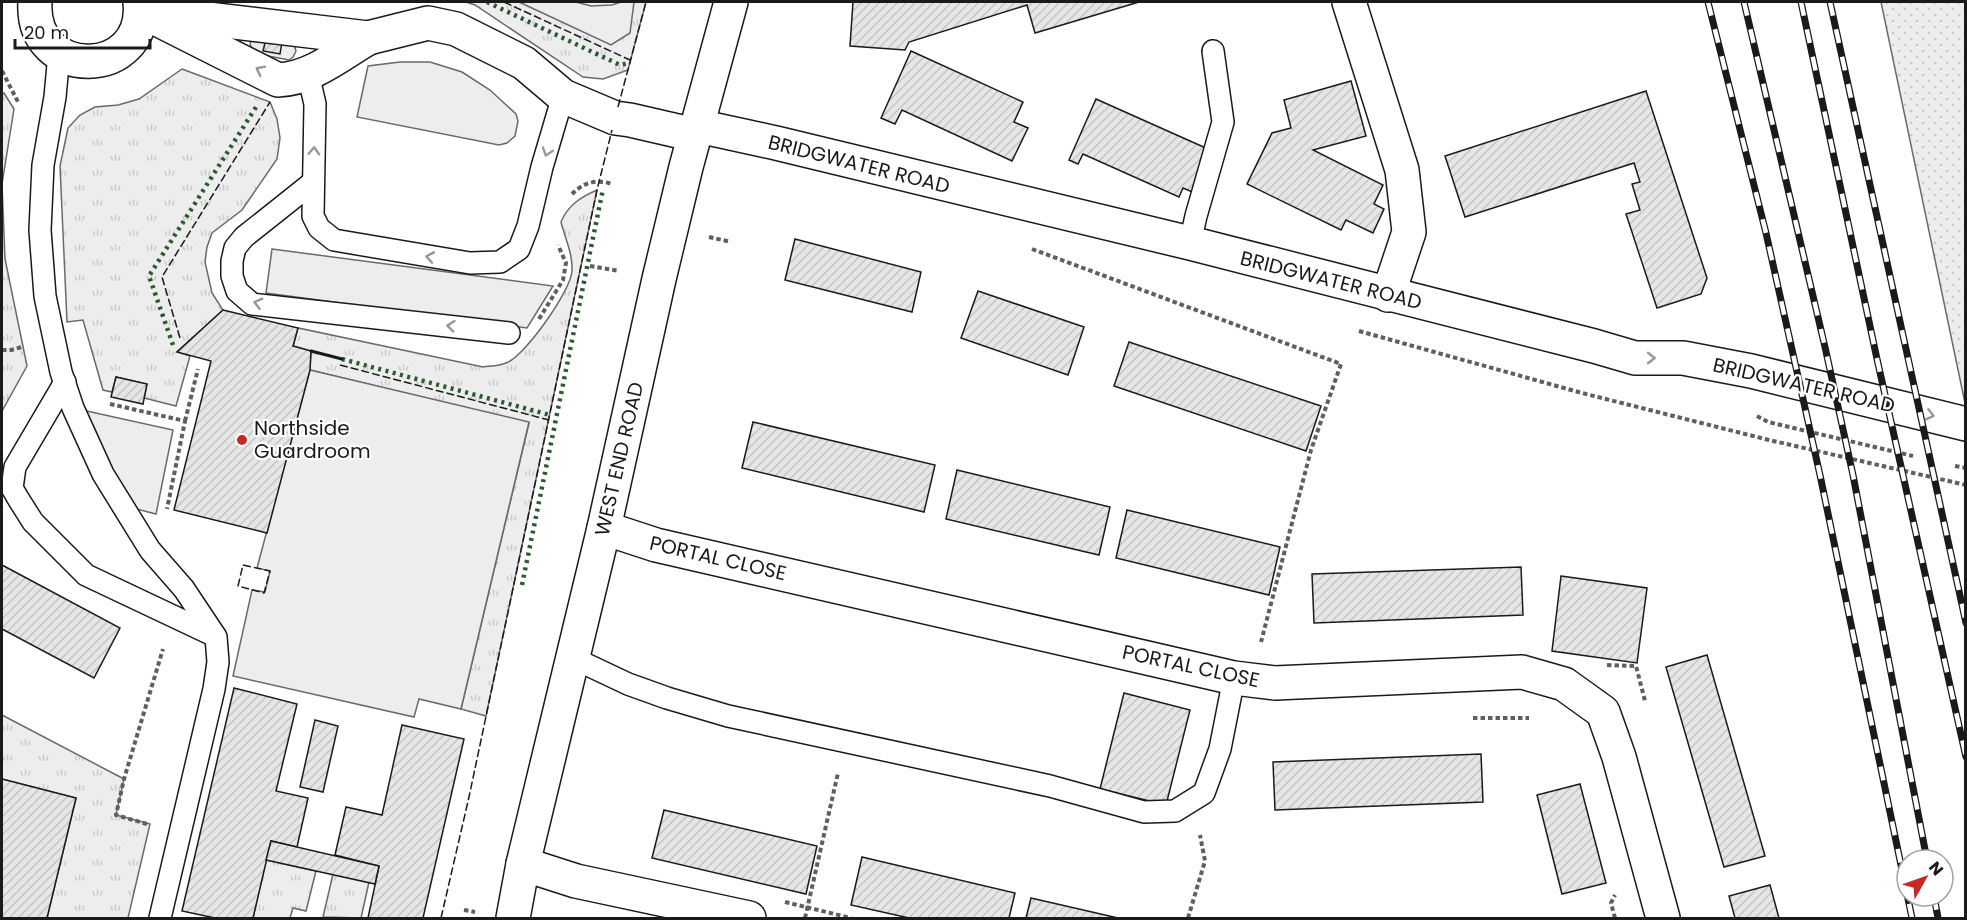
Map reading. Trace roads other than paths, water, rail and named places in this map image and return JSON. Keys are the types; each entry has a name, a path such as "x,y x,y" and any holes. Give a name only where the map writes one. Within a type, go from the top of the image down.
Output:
{"street":[{"path":"34,2 35,18 48,44 59,54 74,61 90,62 105,59 120,52 131,41 138,27 141,6"},
{"name":"WEST END ROAD","path":"513,918 604,528 659,279 731,2"},
{"path":"1349,2 1402,170 1409,232 1388,295"},
{"path":"141,6 368,38"},
{"path":"141,6 278,80 308,74 368,38"},
{"name":"BRIDGWATER ROAD","path":"368,38 428,23 456,29 524,63 563,96 615,118 776,143 1190,243 1635,358 1683,357 1751,371 1965,424"},
{"name":"PORTAL CLOSE","path":"604,528 656,545 1244,679 1275,683 1522,672 1564,684 1603,712 1619,757 1663,918"},
{"path":"524,864 576,881 749,918"}],"lane":[{"path":"1190,243 1223,122 1212,51"},
{"path":"59,54 55,97 43,165 40,230 45,296 65,381 73,408 102,474 150,550 184,589 216,637 218,662 214,689 160,918"},
{"path":"308,74 315,104 313,216 319,228 334,240 470,263 500,262 519,249 528,226 542,167 563,96"},
{"path":"312,183 244,237 235,248 232,276 237,291 252,304 509,333"},
{"path":"65,381 15,467 12,488 33,522 86,575 216,637"},
{"path":"573,658 628,684 729,716 1050,786 1144,812 1175,811 1204,793 1244,679"}],"railway":[{"path":"1708,2 1766,233 1820,475 1912,918"},
{"path":"1744,2 1853,475 1925,848"},
{"path":"1801,2 1877,359 1966,757"},
{"path":"1830,2 1966,623"},
{"path":"1936,908 1938,918"}],"place":[{"name":"Northside Guardroom","path":"242,440"}]}
